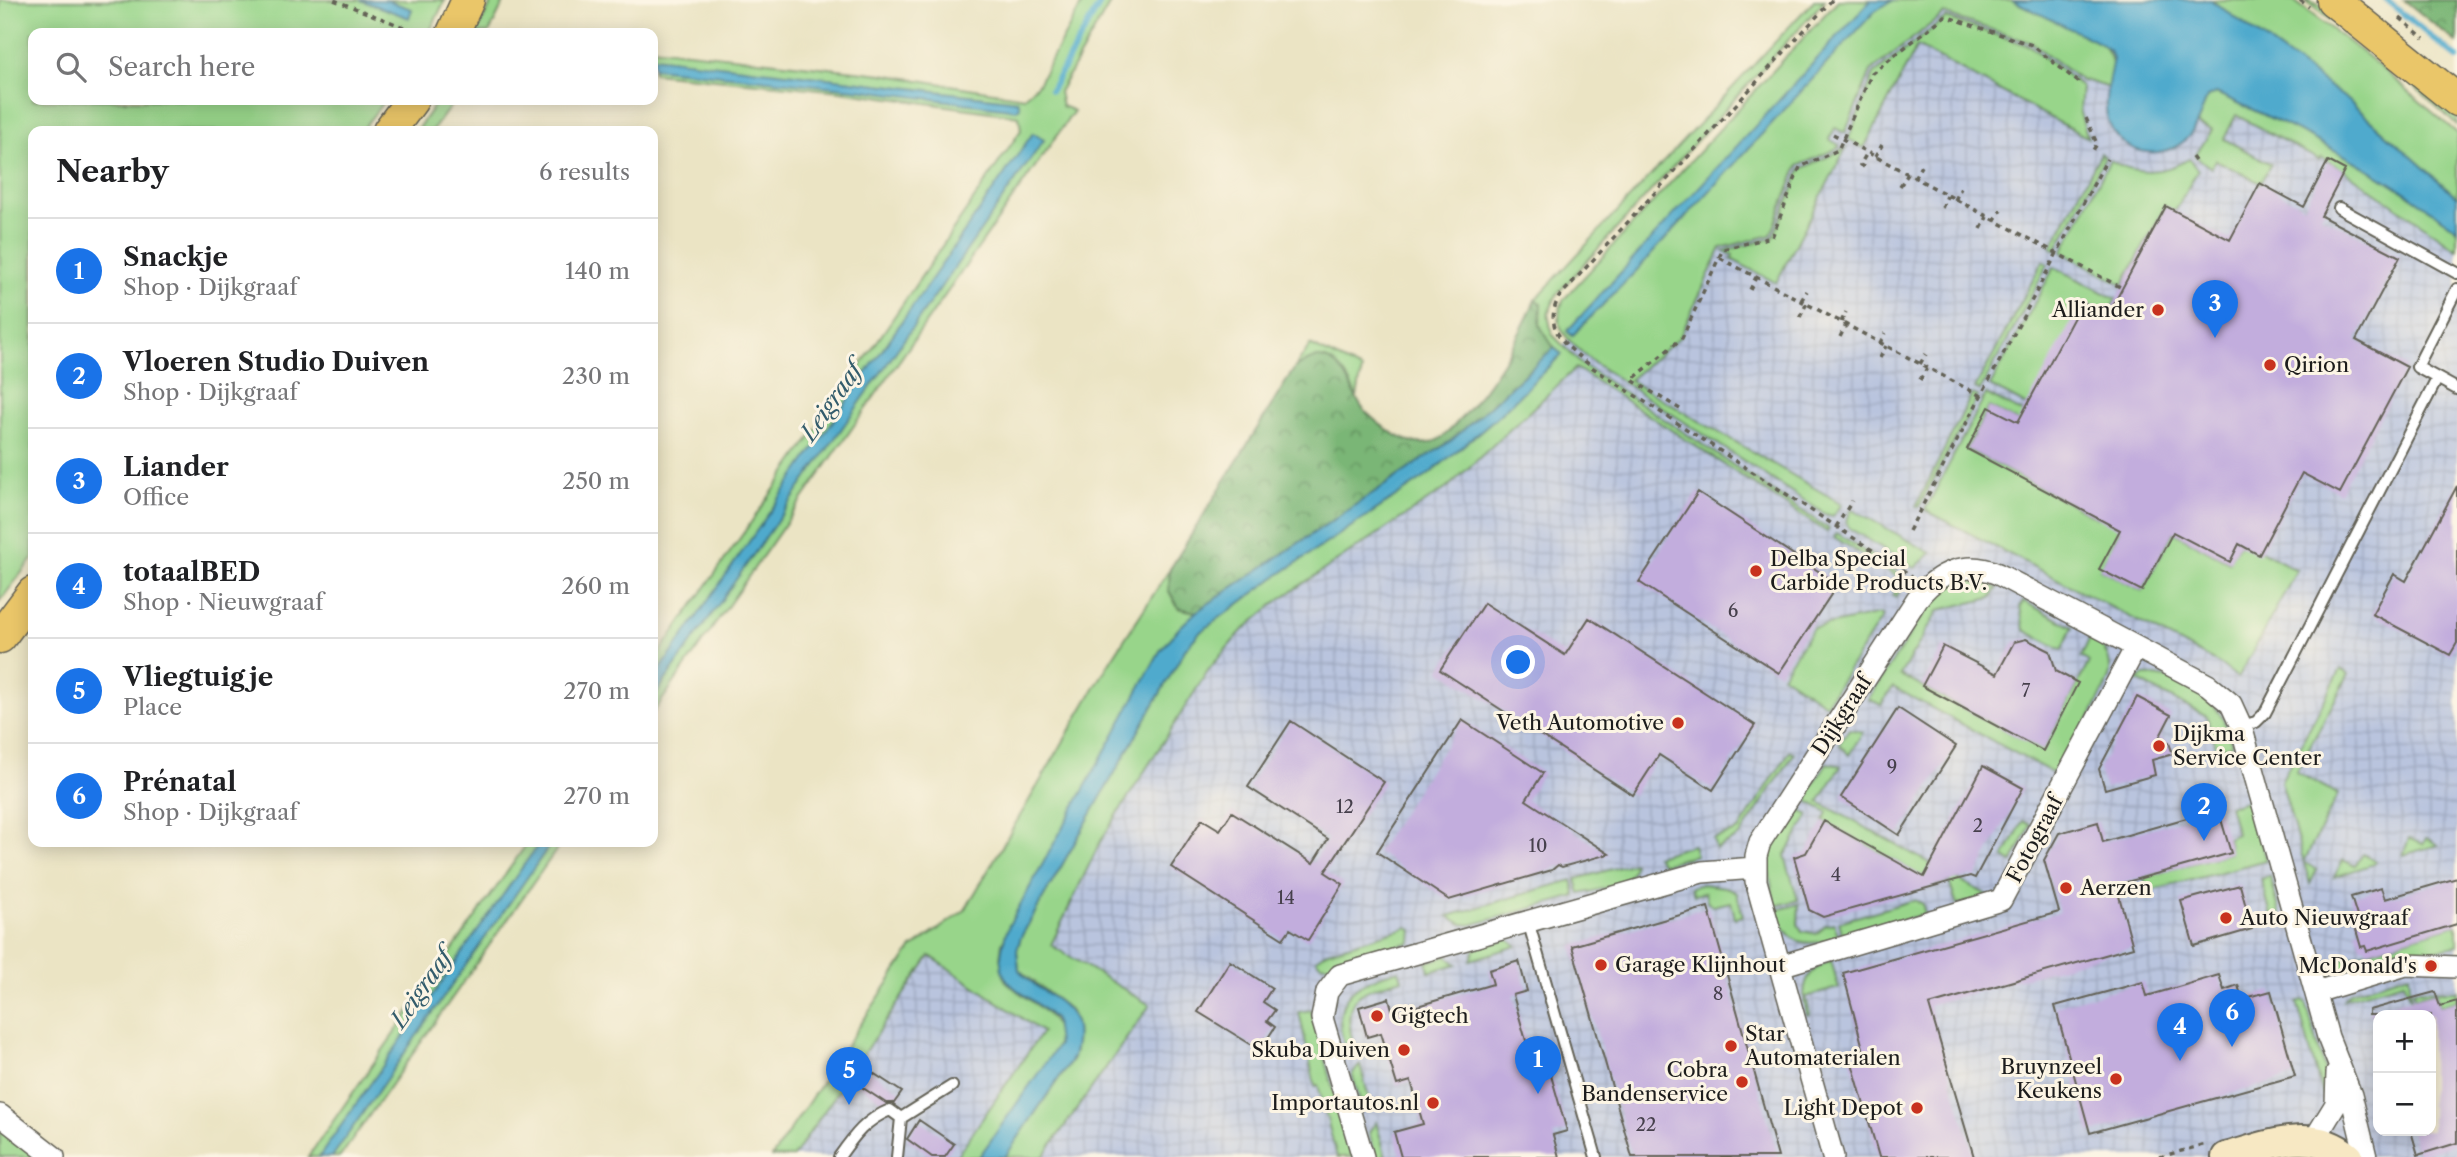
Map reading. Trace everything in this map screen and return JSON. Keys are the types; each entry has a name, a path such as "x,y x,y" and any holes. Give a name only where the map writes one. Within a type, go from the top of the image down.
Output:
{"main road":[{"path":"455,28 468,0"},
{"path":"2333,0 2457,100"},
{"path":"393,126 408,105"},
{"path":"0,637 28,600"}],"street":[{"name":"Dijkgraaf","path":"1755,868 1760,842 1927,586 1937,577 1965,567 1987,569 2221,694 2231,704 2241,726 2336,1064 2351,1095 2366,1157"},
{"name":"Fotograaf","path":"1780,966 2001,900 2136,647"},
{"path":"1363,1157 1322,1018 1323,1004 1332,983 1350,970 1702,872 1755,868 1833,1157"},
{"path":"2316,992 2406,965 2457,967"},
{"name":"Dijkgraaf","path":"2314,1140 2336,1104 2336,1064"},
{"path":"0,1115 54,1157"},
{"path":"2226,1157 2284,1140 2314,1140 2349,1157"}],"lane":[{"path":"2339,208 2457,273"},
{"path":"2457,289 2417,367 2457,389"},
{"path":"2241,726 2256,722 2264,713 2437,379"},
{"path":"1528,921 1596,1157"},
{"path":"901,1118 951,1086"},
{"path":"839,1157 859,1129 874,1116 890,1110 901,1118"},
{"path":"897,1157 901,1118"}],"path":[{"path":"334,0 406,28"},
{"path":"1832,0 1559,297 1552,316 1557,335 1593,368 1927,586"},
{"path":"1680,409 1632,380 1682,338 1723,249 1772,237 1800,167 1838,150 1872,73 1945,16 2032,45 2082,85"},
{"path":"2086,118 2096,144 2093,150"},
{"path":"1833,134 2122,288"},
{"path":"1875,157 1882,145"},
{"path":"1864,167 1860,165 1867,153"},
{"path":"1909,531 2108,159"},
{"path":"1914,178 1921,166"},
{"path":"1900,186 1908,174"},
{"path":"1955,200 1961,188"},
{"path":"1942,208 1947,196"},
{"path":"1994,221 2001,209"},
{"path":"1981,229 1987,217"},
{"path":"1720,258 1981,396"},
{"path":"1750,290 1756,276"},
{"path":"1801,301 1807,291"},
{"path":"1800,317 1807,303"},
{"path":"1841,322 1846,312"},
{"path":"1840,337 1846,325"},
{"path":"1880,343 1885,333"},
{"path":"1880,358 1886,346"},
{"path":"1920,364 1926,354"},
{"path":"1920,380 1927,368"},
{"path":"1836,527 1852,501"}],"shaded area":[{"path":"1880,0 2140,0 2457,213 2457,1157 993,1157 1067,1051 1014,977 1166,656 1441,456 1558,350"},
{"path":"931,956 1042,1032 956,1157 793,1157"}],"green space":[{"path":"0,0 445,0 431,28 28,28 28,105 381,105 365,126 28,126 28,565 0,601"},
{"path":"493,0 505,0 491,28 479,28"},
{"path":"1084,0 1112,0 1059,92 1062,106 1074,111 658,706 658,655 853,377 1021,130 1019,116 840,91 658,73 658,49 882,74 1024,97 1038,84"},
{"path":"1814,0 1825,0 1557,294 1548,314 1552,334 1581,364 1829,529 1827,532 1576,368 1447,488 1280,599 1240,633 1209,669 1100,842 1051,945 1150,1005 1043,1157 1005,1157 1073,1058 1077,1039 1075,1021 1070,1010 1019,970 1017,950 1021,937 1186,648 1199,633 1274,578 1427,476 1498,416 1561,354 1550,343 1540,326 1541,304 1535,300"},
{"path":"1838,0 2012,0 2099,43 2108,52 2112,75 2109,88 2084,80 2083,82 2032,43 1944,14 1871,71 1845,133 1835,128 1829,139 1839,145 1838,148 1798,166 1771,235 1721,248 1680,337 1629,380 1842,504 1833,516 1825,514 1594,363 1565,336 1559,319 1564,299"},
{"path":"2211,0 2293,0 2367,56 2457,133 2457,197 2349,101"},
{"path":"2304,0 2317,4 2357,31 2457,115 2457,125 2404,77"},
{"path":"2404,0 2457,0 2457,43 2409,4"},
{"path":"1946,18 2030,46 2082,87 2080,113 2088,138 1917,46 1864,148 1848,140 1874,74"},
{"path":"2216,93 2310,137 2400,189 2457,230 2457,249 2344,170 2321,157 2319,160 2236,115 2224,139 2271,164 2260,183 2216,160 2211,168 2195,156 2212,130 2197,124 2207,97"},
{"path":"434,105 451,105 436,126 420,126"},
{"path":"1846,148 1776,283 1731,259 1733,255 1724,251 1773,238 1801,169"},
{"path":"2101,153 2105,157 2056,250 2051,247"},
{"path":"2189,159 2198,170 2175,211 2165,207 2123,285 2062,252 2110,160 2130,169 2150,171 2169,168"},
{"path":"2043,261 2048,264 1980,391 1975,389"},
{"path":"2054,267 2116,299 2108,315 2082,302 2048,417 1990,386"},
{"path":"1535,300 1541,304 1540,326 1554,348 1452,440 1196,612 1179,608 1169,591 1170,569 1294,369 1314,358 1323,358 1336,364 1346,376 1360,405 1378,423 1403,439 1429,443 1447,433 1484,390 1512,347"},
{"path":"1310,345 1362,370 1357,397 1345,374 1294,369"},
{"path":"1972,394 1978,396 1919,507 1916,506"},
{"path":"1986,394 2045,424 2040,433 1989,407 1967,449 2097,518 2131,510 2100,569 2142,591 2173,532 2229,562 2239,544 2261,551 2297,570 2238,678 2220,664 1925,510"},
{"path":"1852,509 1931,553 1915,568 1849,528 1846,522"},
{"path":"1837,533 1907,579 1896,597 1893,595 1902,580 1834,537"},
{"path":"1170,569 1169,591 1178,608 1196,612 1160,651 1002,943 1000,958 1005,980 1044,1012 1057,1030 1058,1041 1054,1055 979,1157 956,1157 1042,1032 930,956 793,1157 772,1157 911,949 965,910 1111,660"},
{"path":"1976,579 1998,588 1991,598 1939,610 1900,675 2043,750 2089,662 2081,657 2090,637 2106,652 2110,673 2095,708 2058,776 1893,687 1881,705 1868,699 1936,595 1947,586"},
{"path":"2023,601 2073,627 2062,650 2024,630 2020,607"},
{"path":"1880,614 1883,616 1826,704 1782,675 1813,628"},
{"path":"2341,669 2349,674 2296,772 2338,794 2304,862 2317,870 2310,884 2281,781"},
{"path":"2144,676 2175,681 2206,699 2222,718 2232,745 2216,749 2207,717 2136,680"},
{"path":"1849,729 1863,732 1849,755 1839,744"},
{"path":"1790,751 1794,754 1740,836 1716,849 1713,839 1739,830"},
{"path":"1827,763 1841,766 1819,802 1989,896 1957,905 1949,882 1937,885 1824,821 1828,812 1809,802 1807,794"},
{"path":"2249,800 2266,860 2147,892 2144,877 2230,853 2227,838 2237,834 2229,806"},
{"path":"1796,808 1809,815 1785,856 1798,900 1776,906 1770,875 1771,854 1774,844"},
{"path":"2023,821 2031,825 2012,863 2004,858"},
{"path":"2409,838 2423,844 2426,838 2438,845 2403,855"},
{"path":"1693,845 1696,855 1663,864 1656,856"},
{"path":"525,847 558,847 340,1157 308,1157"},
{"path":"2363,854 2376,861 2374,864 2334,877 2343,860 2355,866"},
{"path":"1634,863 1632,871 1622,882 1580,894 1576,879"},
{"path":"2270,876 2282,920 2273,923 2261,879"},
{"path":"1572,880 1576,896 1471,925 1462,924 1448,916"},
{"path":"1703,884 1725,887 1737,893 1743,916 1735,918 1731,902 1714,906 1707,901 1705,893 1694,895 1691,887"},
{"path":"1914,900 1922,903 1925,914 1843,937 1839,922"},
{"path":"1799,904 1798,924 1802,931 1817,934 1825,925 1834,923 1839,938 1808,943 1792,937 1781,922 1777,910"},
{"path":"2457,924 2457,946 2434,950 2425,957 2335,974 2332,962"},
{"path":"1408,927 1412,930 1411,942 1332,966 1320,964 1316,959 1328,951"},
{"path":"1507,939 1517,946 1471,960 1475,948"},
{"path":"1447,956 1457,964 1429,972 1427,962"},
{"path":"1831,960 1839,988 1806,997 1810,1014 1807,1015 1804,997 1806,982 1815,970"},
{"path":"1399,970 1402,979 1364,992 1356,998 1349,1016 1354,1046 1344,1044 1340,1013 1350,993 1371,980"},
{"path":"2409,974 2411,998 2404,982 2344,999 2351,992"},
{"path":"2413,990 2457,991 2457,1001 2440,1006 2435,992 2415,997"},
{"path":"2297,1002 2306,1002 2328,1083 2325,1105"},
{"path":"1311,1010 1352,1157 1337,1157 1318,1085 1315,1086 1299,1012"},
{"path":"1360,1065 1371,1105 1360,1101 1352,1074"},
{"path":"1376,1122 1386,1157 1376,1157 1369,1132"},
{"path":"0,1124 43,1157 0,1157"}],"water":[{"path":"360,0 386,0 412,9 409,18"},
{"path":"1871,0 1894,0 1876,10 1637,270 1572,336 1567,331"},
{"path":"2012,0 2211,0 2349,101 2457,197 2457,230 2371,171 2279,122 2216,93 2207,97 2195,128 2179,145 2155,152 2131,147 2120,140 2112,130 2107,117 2106,95 2113,58 2110,51"},
{"path":"658,58 1018,101 1020,107 1016,110 863,90 658,69"},
{"path":"1033,133 1044,140 658,691 658,673"},
{"path":"1554,348 1562,354 1498,416 1427,476 1274,578 1199,633 1186,648 1021,937 1017,950 1019,970 1071,1013 1076,1038 1073,1057 1005,1157 979,1157 1058,1045 1055,1020 1018,991 1003,974 1002,946 1009,925 1160,651 1196,612 1452,440"},
{"path":"536,847 549,847 332,1157 319,1157"}],"building":[{"path":"2328,161 2345,170 2321,216 2400,257 2356,340 2407,367 2340,493 2302,473 2259,555 2239,544 2230,562 2173,532 2142,591 2099,569 2120,530 1967,449 1989,407 2018,422 2082,302 2108,315 2166,206 2230,240 2260,183 2304,207"},
{"path":"2457,486 2457,643 2450,655 2372,614 2394,574 2406,581"},
{"path":"1698,492 1838,584 1779,673 1639,582"},
{"path":"1484,603 1565,655 1589,618 1755,725 1713,790 1659,755 1633,795 1440,670"},
{"path":"2026,639 2050,651 2056,671 2078,683 2043,751 1922,686 1943,646 1997,674 2014,642"},
{"path":"2137,697 2171,715 2159,738 2169,743 2173,754 2152,760 2155,775 2105,789 2099,769"},
{"path":"1898,708 1956,746 1899,835 1841,797"},
{"path":"1462,720 1543,773 1526,800 1609,854 1562,867 1558,865 1552,870 1449,900 1377,852"},
{"path":"1291,721 1384,782 1325,872 1343,884 1308,940 1290,929 1283,939 1171,867 1202,819 1220,830 1232,812 1313,863 1328,839 1248,787"},
{"path":"1983,766 2023,788 1975,878 1970,876 1823,917 1809,910 1794,857 1806,853 1824,821 1924,877"},
{"path":"2218,809 2231,853 2116,885 2133,947 1929,1005 1974,1157 1879,1157 1850,1056 1864,1052 1843,973 2059,912 2044,860 2059,833 2098,822 2103,842"},
{"path":"2457,878 2457,924 2367,951 2365,946 2361,947 2356,930 2361,929 2351,897 2381,888 2385,899"},
{"path":"2240,885 2252,929 2194,946 2181,901"},
{"path":"1708,907 1778,1157 1632,1157 1572,946"},
{"path":"1230,961 1272,988 1263,1002 1275,1010 1267,1021 1275,1027 1260,1050 1198,1012"},
{"path":"1519,961 1527,991 1513,995 1536,1076 1550,1072 1567,1131 1553,1135 1559,1157 1401,1157 1394,1132 1423,1124 1411,1081 1397,1085 1381,1033 1367,1037 1359,1007 1389,998 1393,1013 1493,984 1489,970"},
{"path":"2219,975 2224,990 2238,985 2242,999 2271,991 2295,1076 2090,1133 2055,1006 2143,982 2147,996"},
{"path":"2435,992 2440,1006 2457,1001 2457,1143 2418,1155 2412,1136 2436,1136 2436,1010 2373,1010 2373,1015 2369,1015 2369,1010"},
{"path":"864,1067 902,1092 894,1103 886,1103 854,1082"},
{"path":"919,1120 954,1144 945,1157 932,1157 907,1139"}],"waterway":[{"path":"1051,90 1102,0"},
{"path":"2386,0 2457,58"}],"place":[{"name":"Alliander","path":"2158,310"},
{"name":"Liander","path":"2215,338"},
{"name":"Qirion","path":"2270,365"},
{"name":"Delba Special Carbide Products B.V.","path":"1756,571"},
{"name":"Veth Automotive","path":"1678,723"},
{"name":"Dijkma Service Center","path":"2159,746"},
{"name":"Vloeren Studio Duiven","path":"2204,841"},
{"name":"Aerzen","path":"2066,888"},
{"name":"Auto Nieuwgraaf","path":"2226,918"},
{"name":"Garage Klijnhout","path":"1601,965"},
{"name":"McDonald's","path":"2431,966"},
{"name":"Gigtech","path":"1377,1016"},
{"name":"Star Automaterialen","path":"1731,1046"},
{"name":"Prénatal","path":"2232,1047"},
{"name":"Skuba Duiven","path":"1404,1050"},
{"name":"totaalBED","path":"2180,1061"},
{"name":"Bruynzeel Keukens","path":"2116,1079"},
{"name":"Cobra Bandenservice","path":"1742,1082"},
{"name":"Snackje","path":"1538,1094"},
{"name":"Importautos.nl","path":"1433,1103"},
{"name":"Vliegtuigje","path":"849,1105"},
{"name":"Light Depot","path":"1917,1108"}],"water label":[{"name":"Leigraaf","path":"831,402"},
{"name":"Leigraaf","path":"421,989"}]}
